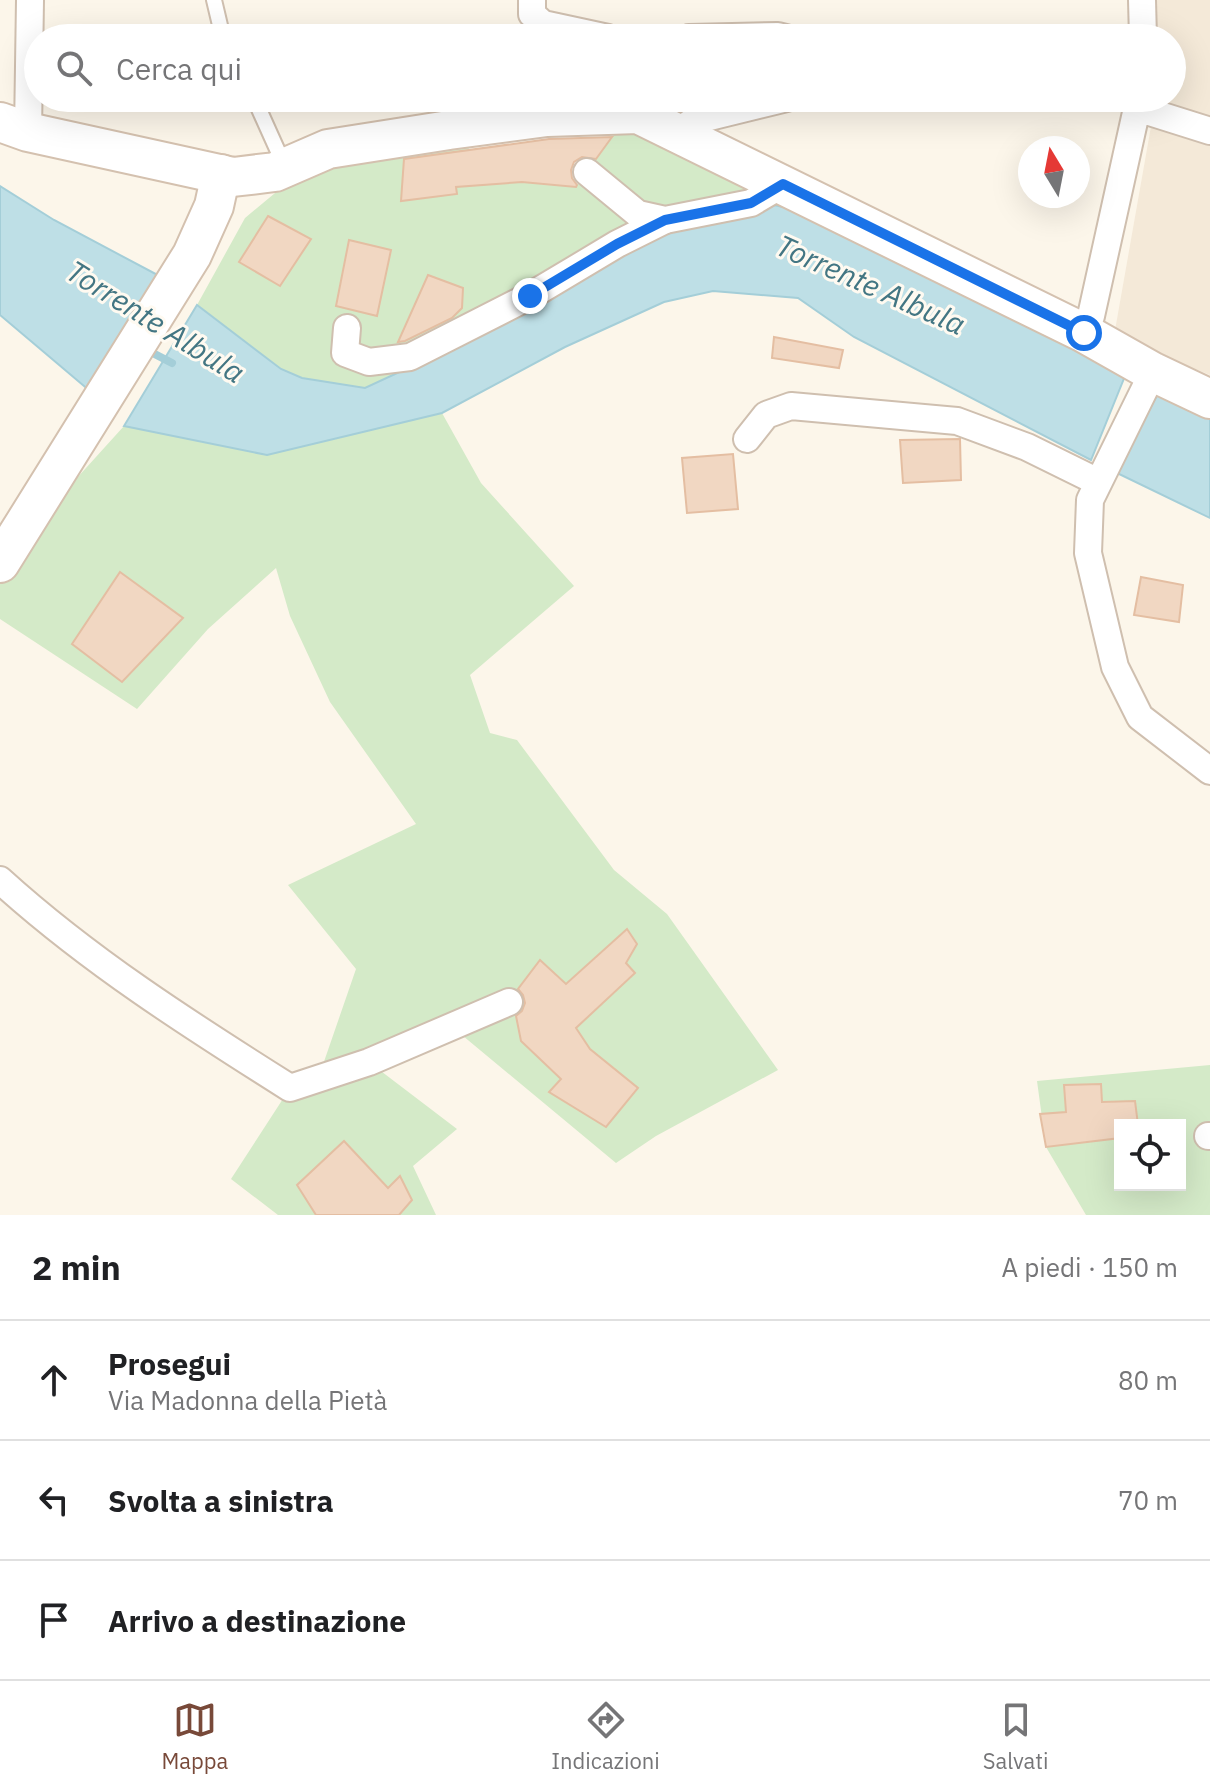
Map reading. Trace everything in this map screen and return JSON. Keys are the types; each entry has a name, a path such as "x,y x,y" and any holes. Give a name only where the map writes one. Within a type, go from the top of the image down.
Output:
{"main road":[{"path":"14,127 221,174 256,176 285,168 328,149 547,117 638,114 1084,333 1145,387 1210,399"},
{"path":"0,563 173,285 214,206 221,174"}],"street":[{"path":"27,24 30,0"},
{"path":"532,0 532,14 543,24"},
{"path":"1142,0 1143,24"},
{"path":"14,127 24,48"},
{"path":"678,132 693,121 730,112"},
{"path":"1084,333 1091,316 1136,112"},
{"path":"1161,112 1210,131"},
{"path":"587,172 638,214 665,220"},
{"path":"347,328 345,353 369,362 410,357 530,296 617,244 665,220 751,203 783,184"},
{"path":"1145,387 1090,500 1088,553 1115,667 1140,717 1210,771"},
{"path":"747,439 766,415 791,406 957,421 1027,447 1098,482"},
{"path":"0,880 50,925 214,1040 290,1088 369,1062 509,1002"}],"lane":[{"path":"214,0 220,24"},
{"path":"260,112 285,168"}],"shaded area":[{"path":"1149,0 1210,0 1210,375 1114,336 1154,112 1186,112 1186,24 1151,24"}],"green space":[{"path":"619,128 640,131 774,205 659,230 434,356 365,388 302,378 281,369 197,305 245,218 328,149 418,155 452,148 469,140 468,186 522,182 575,187"},
{"path":"442,413 481,483 574,586 470,675 490,733 517,740 614,870 667,914 778,1070 656,1136 616,1163 439,1016 369,1062 457,1129 413,1166 436,1215 278,1215 231,1179 290,1088 318,1079 356,969 288,885 416,824 330,702 290,616 276,568 208,629 137,709 0,619 0,563 124,426 267,455"},
{"path":"1210,1065 1210,1215 1086,1215 1046,1147 1037,1081"}],"water":[{"path":"0,186 54,220 167,280 97,397 0,315"},
{"path":"774,205 801,211 1127,371 1091,460 854,337 798,298 713,291 664,302 565,347 442,413 267,455 124,426 197,305 281,369 302,378 365,388 434,356 659,230"},
{"path":"1160,389 1210,413 1210,518 1117,473"}],"building":[{"path":"612,137 596,159 582,157 574,162 571,170 576,187 522,182 456,187 457,194 401,201 404,159 549,139"},
{"path":"268,216 311,239 280,286 239,262"},
{"path":"349,240 391,250 377,316 336,306"},
{"path":"428,275 463,288 462,308 452,318 398,342"},
{"path":"774,337 843,350 839,368 772,358"},
{"path":"960,439 961,480 903,483 900,440"},
{"path":"733,454 738,509 687,513 682,458"},
{"path":"120,572 183,618 122,682 72,644"},
{"path":"1141,577 1183,585 1179,622 1134,615"},
{"path":"627,929 637,944 626,963 635,973 576,1028 590,1049 638,1088 606,1127 549,1092 561,1079 521,1041 516,1016 525,1003 518,989 540,960 566,984"},
{"path":"1101,1084 1102,1102 1135,1101 1137,1119 1114,1119 1114,1139 1046,1147 1040,1114 1066,1112 1064,1085"},
{"path":"344,1141 388,1188 400,1176 412,1200 399,1215 316,1215 297,1185"}],"waterway":[{"name":"Torrente Albula","path":"145,349 172,363"}],"route":[{"path":"530,296 617,244 665,220 751,203 783,184 1084,333"}]}
